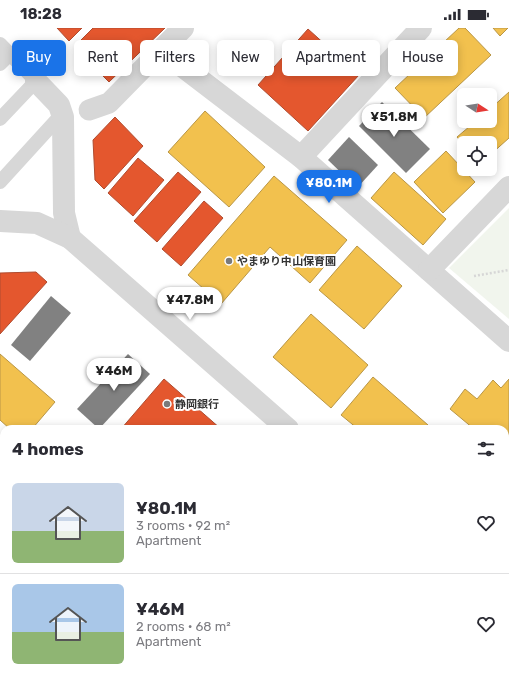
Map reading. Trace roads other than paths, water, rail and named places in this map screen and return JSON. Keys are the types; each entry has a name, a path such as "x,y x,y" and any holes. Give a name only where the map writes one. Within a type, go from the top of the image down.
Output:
{"street":[{"path":"171,40 183,28"},
{"path":"301,157 422,28"},
{"path":"89,110 109,103 140,71"},
{"path":"195,76 301,157 509,341"},
{"path":"36,80 59,105 63,118 64,213 70,238"},
{"path":"429,270 509,187"},
{"path":"0,221 37,223 70,238 283,425"}],"lane":[{"path":"0,44 5,59 36,80 0,119"},
{"path":"0,182 62,114"}],"place":[{"name":"やまゆり中山保育園","path":"229,261"},
{"name":"静岡銀行","path":"167,404"}]}
